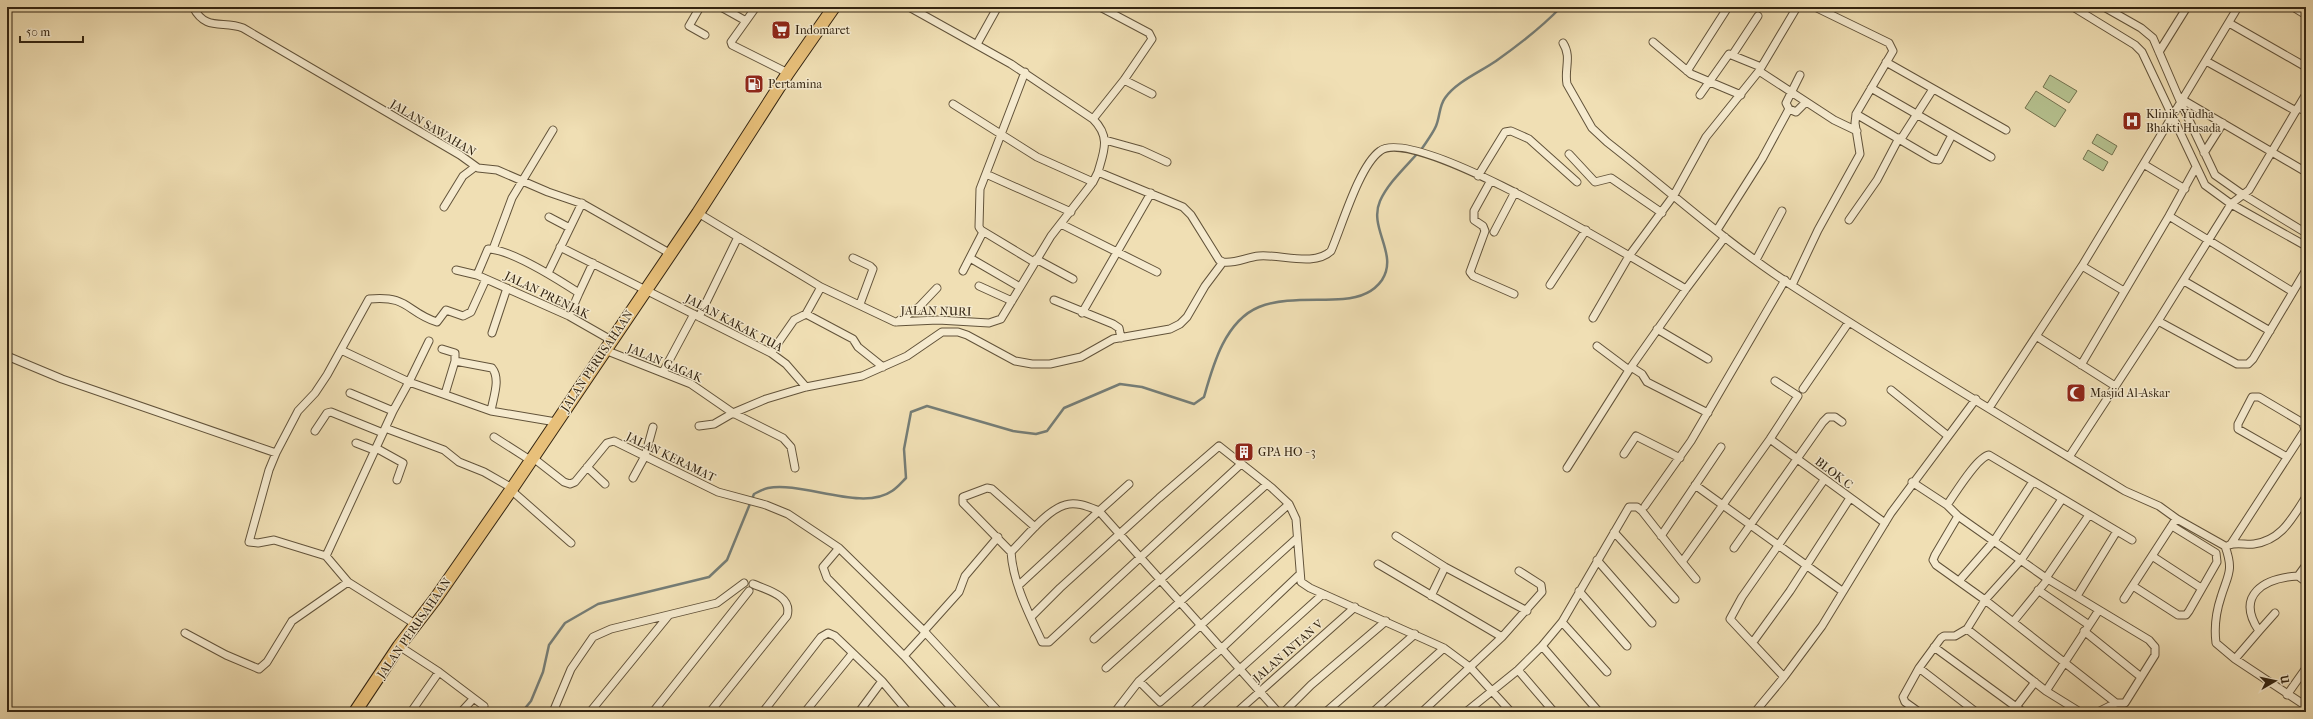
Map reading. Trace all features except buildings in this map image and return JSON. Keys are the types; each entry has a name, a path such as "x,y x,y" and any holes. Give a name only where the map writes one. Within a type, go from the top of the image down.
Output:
{"main road":[{"name":"JALAN PERUSAHAAN","path":"359,711 399,646 511,489 644,291 671,254 788,73 834,7"}],"street":[{"name":"JALAN SAWAHAN","path":"194,7 198,16 205,21 243,28 460,155 475,167 484,170 497,170 582,203 671,254"},
{"path":"700,7 689,26 705,36"},
{"path":"721,7 746,21"},
{"path":"756,7 731,42 732,45 788,73"},
{"path":"908,7 1025,72 1093,119 1098,124 1105,140 1141,150 1167,162"},
{"path":"1093,119 1152,42 1152,36 1100,7"},
{"path":"1687,71 1728,7"},
{"path":"1594,318 1630,256 1674,195 1706,137 1760,69 1797,7"},
{"path":"1792,285 1818,230 1860,154 1856,114 1893,50 1889,43 1815,7"},
{"path":"2073,7 2140,49 2205,186 2231,204 2306,246"},
{"path":"2104,7 2150,34 2215,175 2242,194 2306,233"},
{"path":"2159,52 2187,7"},
{"path":"1989,408 2082,266 2237,9 2228,7"},
{"path":"2293,7 2306,15"},
{"path":"977,44 997,8"},
{"path":"1700,95 1726,56 1733,54 1742,38 1758,16"},
{"path":"2229,23 2306,67"},
{"path":"1653,42 1687,71 1740,95"},
{"path":"1563,43 1569,56 1566,78 1567,84 1592,128 1606,142 1725,237 1792,285 1849,322 2069,457 2125,491 2159,506 2177,519 2228,545 2254,544 2273,538 2285,528 2306,497"},
{"path":"1733,54 1760,69 1791,92 1834,120 1857,131"},
{"path":"2206,61 2297,109 2306,112"},
{"path":"1886,62 2006,130"},
{"path":"1025,72 978,196 979,227 983,232 1035,261 1073,279"},
{"path":"1800,75 1786,103 1789,109 1798,112 1806,102"},
{"path":"1124,80 1152,94"},
{"path":"1871,88 1991,157"},
{"path":"1849,220 1877,180 1900,139 1933,89"},
{"path":"2069,457 2184,281 2231,204 2249,190 2273,153 2306,94"},
{"path":"2182,102 2223,123 2306,172"},
{"path":"953,104 1037,158 1093,182"},
{"path":"1716,230 1762,159 1789,109"},
{"path":"1856,114 1933,159 1939,160 1952,135"},
{"path":"2204,153 2223,123"},
{"path":"493,249 506,211 522,180 553,130"},
{"path":"1478,176 1505,132 1511,131 1529,139 1577,182"},
{"name":"JALAN NURI","path":"698,213 821,287 897,322 938,320 957,328 996,322 1001,319 1035,261 1093,182 1098,172 1105,140"},
{"path":"699,426 714,424 733,413 766,399 806,387 854,378 883,367 907,356 942,332 957,328 1015,361 1032,364 1050,364 1076,358 1120,336 1170,329 1180,324 1187,317 1205,286 1223,262 1259,256 1278,255 1306,259 1327,255 1331,251 1361,178 1372,158 1380,150 1391,146 1404,147 1424,152 1515,192 1586,230 1686,289"},
{"path":"1569,154 1595,182 1611,178 1662,213"},
{"path":"2144,165 2185,189"},
{"path":"444,207 464,176 475,167"},
{"path":"2080,365 2185,189 2196,167"},
{"path":"1098,172 1183,207 1219,260 1223,262"},
{"path":"986,174 1071,212"},
{"path":"1490,182 1474,211 1474,220 1483,226 1485,231 1470,272 1473,276 1514,294"},
{"path":"1494,232 1515,192"},
{"path":"1082,313 1151,193"},
{"path":"548,274 568,227 582,203"},
{"path":"1756,260 1782,211"},
{"path":"2169,216 2293,292"},
{"path":"549,217 568,227"},
{"path":"1061,224 1157,272"},
{"path":"1550,285 1586,230"},
{"path":"963,271 983,232"},
{"path":"663,372 697,316 738,237"},
{"path":"1567,468 1657,329 1725,237"},
{"name":"JALAN KAKAK TUA","path":"560,247 644,291 771,353 786,364 806,387"},
{"path":"478,273 488,249 493,249 548,274 579,293"},
{"path":"853,258 873,269 860,304"},
{"path":"970,258 1020,287"},
{"path":"569,316 592,263"},
{"path":"2082,266 2124,291"},
{"name":"JALAN PRENJAK","path":"456,270 478,273 486,279 569,316 608,345"},
{"path":"2158,321 2241,365 2248,364 2253,359 2306,270"},
{"path":"415,624 348,582 326,556 274,540 258,543 249,542 267,476 276,452 298,411 315,393 369,299 391,298 402,301 437,322 446,310 463,316 471,312 486,279"},
{"path":"1645,506 1680,458 1708,413 1785,280"},
{"path":"2184,281 2270,331"},
{"path":"979,286 1012,301"},
{"path":"771,353 794,320 806,314 821,287"},
{"path":"492,333 507,288"},
{"path":"897,322 919,307 937,288"},
{"path":"1054,300 1082,313 1113,324 1119,328 1120,336"},
{"path":"806,314 853,339 858,347 883,367"},
{"path":"1802,389 1849,322"},
{"path":"1657,329 1708,360"},
{"path":"2036,336 2115,386"},
{"path":"326,556 393,411 429,341"},
{"name":"JALAN GAGAK","path":"608,345 701,390 733,413 787,441 791,447 794,468"},
{"path":"1597,346 1630,369 1642,374 1647,382 1708,413"},
{"path":"442,349 455,353 455,361 445,394"},
{"path":"341,350 409,382 491,411 556,422"},
{"path":"7,356 62,379 276,452"},
{"path":"455,361 492,368 495,372 496,379 491,411"},
{"path":"1682,562 1722,504 1770,439 1798,396 1775,380"},
{"path":"1891,390 1948,436"},
{"path":"350,393 393,411"},
{"path":"2287,457 2238,429 2238,424 2252,397 2259,397 2303,423 2305,430 2287,457 2228,545 2230,564 2229,575 2221,596 2214,634 2216,643 2235,659 2287,695 2306,706"},
{"path":"1754,712 1784,677 1822,626 1842,591 1912,482 1976,399"},
{"path":"315,431 325,414 330,412 444,450 459,462 489,474 511,489 571,543"},
{"path":"1734,548 1828,417 1835,417 1842,422"},
{"path":"633,478 645,456 653,427"},
{"path":"1624,454 1633,439 1640,436 1680,458"},
{"path":"494,437 531,458"},
{"name":"BLOK C","path":"1770,439 1824,480 1885,523"},
{"name":"JALAN KERAMAT","path":"531,458 567,484 575,482 611,440 718,492 766,504 788,514 839,548 924,632 999,712"},
{"path":"356,443 375,449 403,463 397,480"},
{"path":"1031,617 1060,588 1219,446 1267,484 1289,504 1296,519 1296,539 1301,582 1323,594 1444,648 1470,668 1511,712"},
{"path":"1661,536 1721,447"},
{"path":"1947,505 1976,465 1986,456 1993,457 2032,483 2132,540"},
{"path":"1035,527 992,489 987,488 963,497 963,503 1010,552 1019,585 1031,617 1042,642 1049,642 1241,464"},
{"path":"587,467 605,484"},
{"path":"1784,677 1730,619 1742,596 1824,480"},
{"path":"1912,482 1947,505 1958,516 2047,578 2150,640 2155,647 2155,655 2125,703 2116,703 2098,712"},
{"path":"1959,581 1994,541 2032,483"},
{"path":"1019,585 1129,484"},
{"path":"1094,639 1161,581 1267,484"},
{"path":"1695,485 1842,591"},
{"path":"1753,642 1807,565 1850,498"},
{"path":"1919,712 1905,702 1903,697 1919,668 1944,636 1955,636 1967,629 1985,600 2021,560 2062,499"},
{"path":"1010,552 1055,509 1067,504 1080,504 1099,511 1278,712"},
{"path":"1106,668 1289,504"},
{"path":"1466,712 1518,670 1542,646 1562,622 1579,590 1629,507 1633,506 1642,511 1696,578"},
{"path":"1958,516 1934,560 1936,565 2065,661 2116,703"},
{"path":"2012,622 2047,578 2089,516"},
{"path":"2124,599 2177,519"},
{"path":"2133,586 2182,616 2189,611 2217,562 2216,553 2213,549 2172,526"},
{"path":"2077,596 2116,531"},
{"path":"1614,532 1675,599"},
{"path":"1396,536 1445,567 1527,611"},
{"path":"904,656 960,592 966,576 998,538"},
{"path":"1115,712 1139,681 1296,539"},
{"path":"839,548 824,563 822,571 824,574 904,656 955,712"},
{"path":"2152,556 2201,588"},
{"path":"1597,560 1652,623"},
{"path":"1378,564 1502,637"},
{"path":"2298,576 2306,565"},
{"path":"1431,596 1445,567"},
{"path":"1422,712 1502,637 1527,611 1542,592 1541,585 1519,571"},
{"path":"1139,681 1160,702 1222,649 1300,574"},
{"path":"2259,631 2250,614 2251,602 2255,594 2266,582 2285,577 2298,576 2306,582"},
{"path":"552,712 571,669 593,637 611,629 717,603 749,581 782,598 788,608 787,616 710,712"},
{"path":"186,633 256,669 263,668 292,621 348,582"},
{"path":"744,584 744,588 748,591"},
{"path":"653,712 748,591 753,589 753,584"},
{"path":"1579,590 1627,646"},
{"path":"2038,590 2086,628 2141,677"},
{"path":"1192,712 1241,670 1323,594"},
{"name":"JALAN INTAN V","path":"1237,712 1355,607"},
{"path":"2046,690 2098,610"},
{"path":"2235,659 2275,613"},
{"path":"590,712 669,615"},
{"path":"1284,712 1311,685 1386,621"},
{"path":"1562,622 1607,672"},
{"path":"1967,629 2035,682 2080,712"},
{"path":"763,712 824,634 828,633 835,636 852,654 882,681 908,712"},
{"path":"1326,712 1415,634"},
{"path":"399,646 439,672 484,706"},
{"path":"1542,646 1598,712"},
{"path":"1934,647 2022,712"},
{"path":"1373,712 1444,648"},
{"path":"805,712 852,654"},
{"path":"1919,668 1976,712"},
{"path":"2287,695 2306,668"},
{"path":"1518,670 1554,712"},
{"path":"413,711 439,672"},
{"path":"859,712 882,681"},
{"path":"2016,707 2035,682"},
{"path":"461,712 473,699"}],"green space":[{"path":"2050,75 2077,91 2069,103 2043,87"},
{"path":"2036,91 2066,110 2055,127 2025,108"},
{"path":"2097,134 2117,146 2112,155 2092,143"},
{"path":"2088,150 2108,162 2103,171 2083,159"}],"waterway":[{"path":"522,712 531,701 543,672 549,645 565,623 598,604 709,577 727,560 754,494 766,488 782,487 798,488 832,495 865,498 879,497 898,487 906,478 904,449 911,412 927,406 1013,431 1036,434 1047,431 1064,408 1120,384 1142,387 1194,404 1204,397 1216,358 1229,333 1237,322 1247,314 1259,307 1269,304 1300,300 1333,300 1348,298 1359,296 1374,288 1382,280 1386,270 1387,260 1378,221 1377,211 1380,201 1394,180 1423,147 1432,134 1445,98 1455,87 1496,61 1522,42 1561,7"}],"place":[{"name":"Indomaret","path":"781,30"},
{"name":"Pertamina","path":"754,84"},
{"name":"Klinik Yudha Bhakti Husada","path":"2132,121"},
{"name":"Masjid Al-Askar","path":"2076,393"},
{"name":"GPA HO - 3","path":"1244,452"}]}
